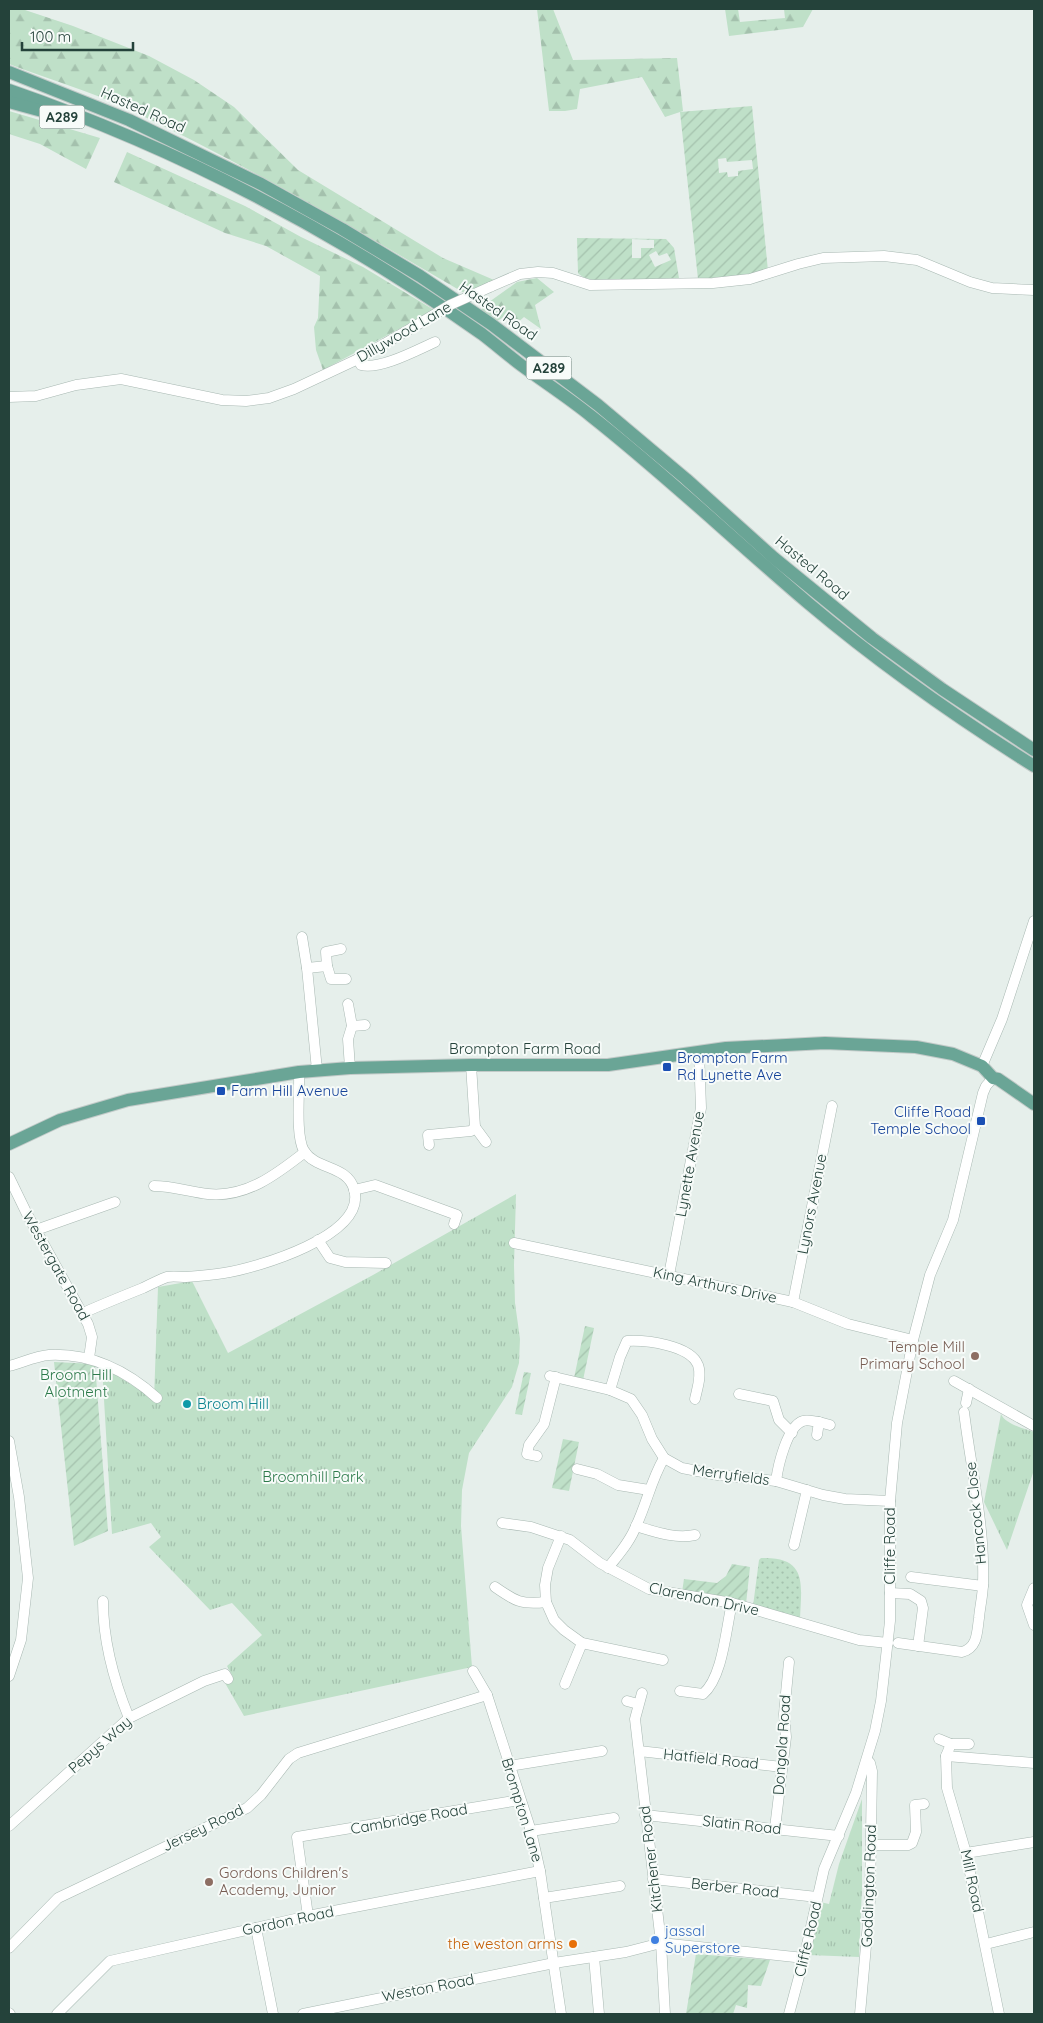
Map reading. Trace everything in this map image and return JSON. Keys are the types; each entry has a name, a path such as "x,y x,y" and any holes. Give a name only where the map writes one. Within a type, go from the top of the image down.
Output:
{"main road":[{"name":"Hasted Road","path":"13,73 129,120 262,184 420,276 491,324 598,405 671,466 774,558 872,638 942,689 1034,750"},
{"name":"Hasted Road","path":"9,90 116,131 189,163 312,227 367,259 484,336 590,415 841,629 948,709 1034,766"},
{"name":"A289","path":"9,102 116,131"},
{"name":"Brompton Farm Road","path":"9,1144 60,1120 115,1103 174,1091 299,1072 350,1068 471,1065 608,1065 726,1048 790,1045 876,1044 916,1047 953,1054 982,1066 993,1078 998,1079 1034,1104"}],"street":[{"name":"Dillywood Lane","path":"9,397 36,396 76,385 121,379 222,400 246,401 269,398 294,389 358,359 450,305 490,286 520,274 538,272 590,285 713,283 750,279 823,258 866,256 917,260 970,282 992,288 1034,290"},
{"path":"358,359 362,365 368,367 395,360 435,342"},
{"path":"982,1066 1002,1019 1034,921"},
{"path":"302,937 317,1070"},
{"path":"337,948 326,952 327,966 331,979 342,981"},
{"path":"307,968 327,966"},
{"path":"348,1004 352,1026 348,1039 350,1068"},
{"path":"352,1026 365,1025"},
{"name":"Lynette Avenue","path":"669,1275 701,1108 699,1052"},
{"path":"471,1065 475,1127 486,1142"},
{"path":"83,1313 168,1277 225,1273 269,1262 318,1240 345,1222 354,1204 354,1190 346,1176 313,1160 305,1152 300,1139 299,1072"},
{"name":"Cliffe Road","path":"789,2014 826,1864 854,1801 867,1760 881,1701 893,1643 890,1593 890,1502 898,1423 913,1340 930,1275 953,1220 983,1093 993,1078"},
{"name":"Lynors Avenue","path":"793,1302 832,1106"},
{"path":"429,1145 428,1135 470,1130 475,1127"},
{"path":"154,1186 168,1186 209,1194 233,1193 257,1185 305,1152"},
{"name":"Westergate Road","path":"9,1177 36,1230 83,1313 91,1334 89,1358"},
{"path":"354,1190 375,1185 411,1197 457,1215 454,1224"},
{"path":"36,1230 115,1202"},
{"path":"318,1240 330,1258 345,1262 386,1263"},
{"name":"King Arthurs Drive","path":"514,1242 793,1302 856,1327 913,1340"},
{"path":"610,1390 627,1341 639,1341 676,1348 686,1352 698,1364 700,1376 695,1399"},
{"path":"9,1366 49,1355 89,1358 111,1366 157,1398"},
{"path":"538,1456 527,1454 529,1445 544,1424 553,1377 610,1390 631,1399 642,1415 652,1439 664,1458 655,1473 630,1539 608,1568"},
{"path":"954,1381 1034,1426"},
{"name":"Hancock Close","path":"893,1643 962,1652 970,1649 976,1639 983,1586 980,1518 965,1407 969,1389"},
{"path":"739,1394 773,1401 779,1420 792,1433"},
{"path":"776,1481 778,1463 784,1446 802,1421 824,1424 816,1435"},
{"path":"9,1441 19,1497 28,1578 21,1644 9,1676"},
{"name":"Merryfields","path":"664,1458 682,1468 718,1475 776,1481 845,1499 890,1502"},
{"path":"577,1469 597,1474 618,1485 649,1490"},
{"path":"794,1545 807,1490"},
{"name":"Clarendon Drive","path":"502,1523 531,1527 570,1540 608,1568 649,1589 732,1603 859,1640 893,1643"},
{"path":"636,1526 666,1535 685,1537 696,1535"},
{"path":"561,1536 548,1568 545,1585 546,1602 554,1620 582,1643 663,1660"},
{"path":"911,1577 983,1586"},
{"path":"495,1586 525,1604 546,1602"},
{"path":"1034,1588 1027,1605 1034,1625"},
{"path":"890,1593 910,1594 921,1601 923,1608 918,1646"},
{"path":"103,1601 103,1616 116,1686 129,1718"},
{"path":"680,1691 703,1694 711,1688 721,1655 732,1603"},
{"path":"565,1684 582,1643"},
{"name":"Dongola Road","path":"775,1828 786,1737 784,1714 789,1662"},
{"name":"Brompton Lane","path":"474,1671 487,1695 531,1831 540,1871 561,2014"},
{"name":"Pepys Way","path":"9,1826 129,1718 204,1681 226,1674 228,1679"},
{"name":"Kitchener Road","path":"642,1692 635,1719 662,1943 665,2014"},
{"name":"Jersey Road","path":"9,1948 58,1898 247,1808 261,1796 289,1759 298,1753 487,1695"},
{"path":"627,1701 638,1704"},
{"path":"939,1739 948,1750 1034,1763"},
{"path":"948,1750 969,1744"},
{"name":"Mill Road","path":"948,1750 947,1788 966,1853 999,2014"},
{"path":"509,1766 602,1751"},
{"name":"Hatfield Road","path":"639,1751 782,1767"},
{"name":"Goddington Road","path":"860,2014 868,1926 872,1845 872,1771 871,1763 867,1760"},
{"name":"Cambridge Road","path":"308,1916 297,1837 520,1800"},
{"path":"872,1845 908,1845 912,1843 916,1832 915,1804 924,1804"},
{"name":"Slatin Road","path":"646,1814 839,1836"},
{"path":"531,1831 614,1818"},
{"path":"966,1853 1034,1842"},
{"name":"Gordon Road","path":"57,2014 110,1961 308,1916 540,1871"},
{"name":"Berber Road","path":"653,1879 817,1897"},
{"path":"544,1898 620,1886"},
{"path":"256,1928 273,2014"},
{"path":"986,1944 1034,1932"},
{"path":"662,1943 804,1958"},
{"name":"Weston Road","path":"303,2014 554,1963 626,1952 662,1943"},
{"path":"594,1957 599,2014"}],"green space":[{"path":"9,9 22,9 73,26 149,56 194,80 234,107 298,170 443,258 494,280 466,294 299,197 170,129 112,102 9,64"},
{"path":"537,9 553,9 573,60 677,58 683,111 665,117 642,77 580,89 577,109 549,111"},
{"path":"725,9 738,9 740,22 785,18 784,9 813,9 803,27 729,36"},
{"path":"752,106 768,271 734,277 698,279 680,112","holes":["726,158 727,162 752,160 753,169 738,171 738,176 728,177 727,172 719,173 718,159"]},
{"path":"9,111 100,138 86,169 40,144 9,134"},
{"path":"127,152 245,206 301,237 363,267 434,310 323,370 316,350 314,327 318,318 320,276 266,246 225,233 114,182"},
{"path":"577,238 666,239 674,248 679,278 610,281 585,278 578,273","holes":["632,239 654,240 654,248 641,248 641,258 632,258","656,251 659,256 667,253 671,260 655,267 649,255"]},
{"path":"537,278 554,292 535,305 541,329 524,317 516,324 509,314 497,321 482,312 482,307 517,282"},
{"name":"Broomhill Park","path":"516,1194 514,1265 515,1303 520,1339 519,1363 512,1387 469,1453 462,1490 461,1526 472,1667 244,1716 225,1683 233,1677 227,1666 262,1635 232,1603 210,1610 149,1547 161,1537 151,1523 112,1534 102,1366 154,1399 158,1287 192,1281 228,1353 373,1275"},
{"path":"585,1326 594,1328 583,1380 574,1378"},
{"name":"Broom Hill Alotment","path":"54,1362 95,1364 108,1531 74,1546"},
{"path":"524,1372 531,1373 522,1415 515,1414"},
{"path":"1001,1414 1007,1421 1034,1432 1034,1470 1007,1550 984,1502"},
{"path":"563,1439 579,1442 569,1491 552,1488"},
{"path":"761,1558 787,1562 795,1568 801,1585 800,1620 753,1606 759,1560"},
{"path":"732,1564 750,1567 746,1604 682,1592 684,1579 717,1583 726,1576"},
{"path":"862,1799 862,1888 859,1957 809,1955 820,1902 829,1904 839,1864"},
{"path":"696,1954 770,1960 761,1986 748,1985 747,2008 736,2005 733,2014 686,2014"}],"place":[{"name":"Brompton Farm Rd Lynette Ave","path":"667,1067"},
{"name":"Farm Hill Avenue","path":"221,1091"},
{"name":"Cliffe Road Temple School","path":"981,1121"},
{"name":"Temple Mill Primary School","path":"975,1356"},
{"name":"Broom Hill","path":"187,1404"},
{"name":"Gordons Children's Academy, Junior","path":"209,1882"},
{"name":"jassal Superstore","path":"655,1940"},
{"name":"the weston arms","path":"573,1944"}]}
